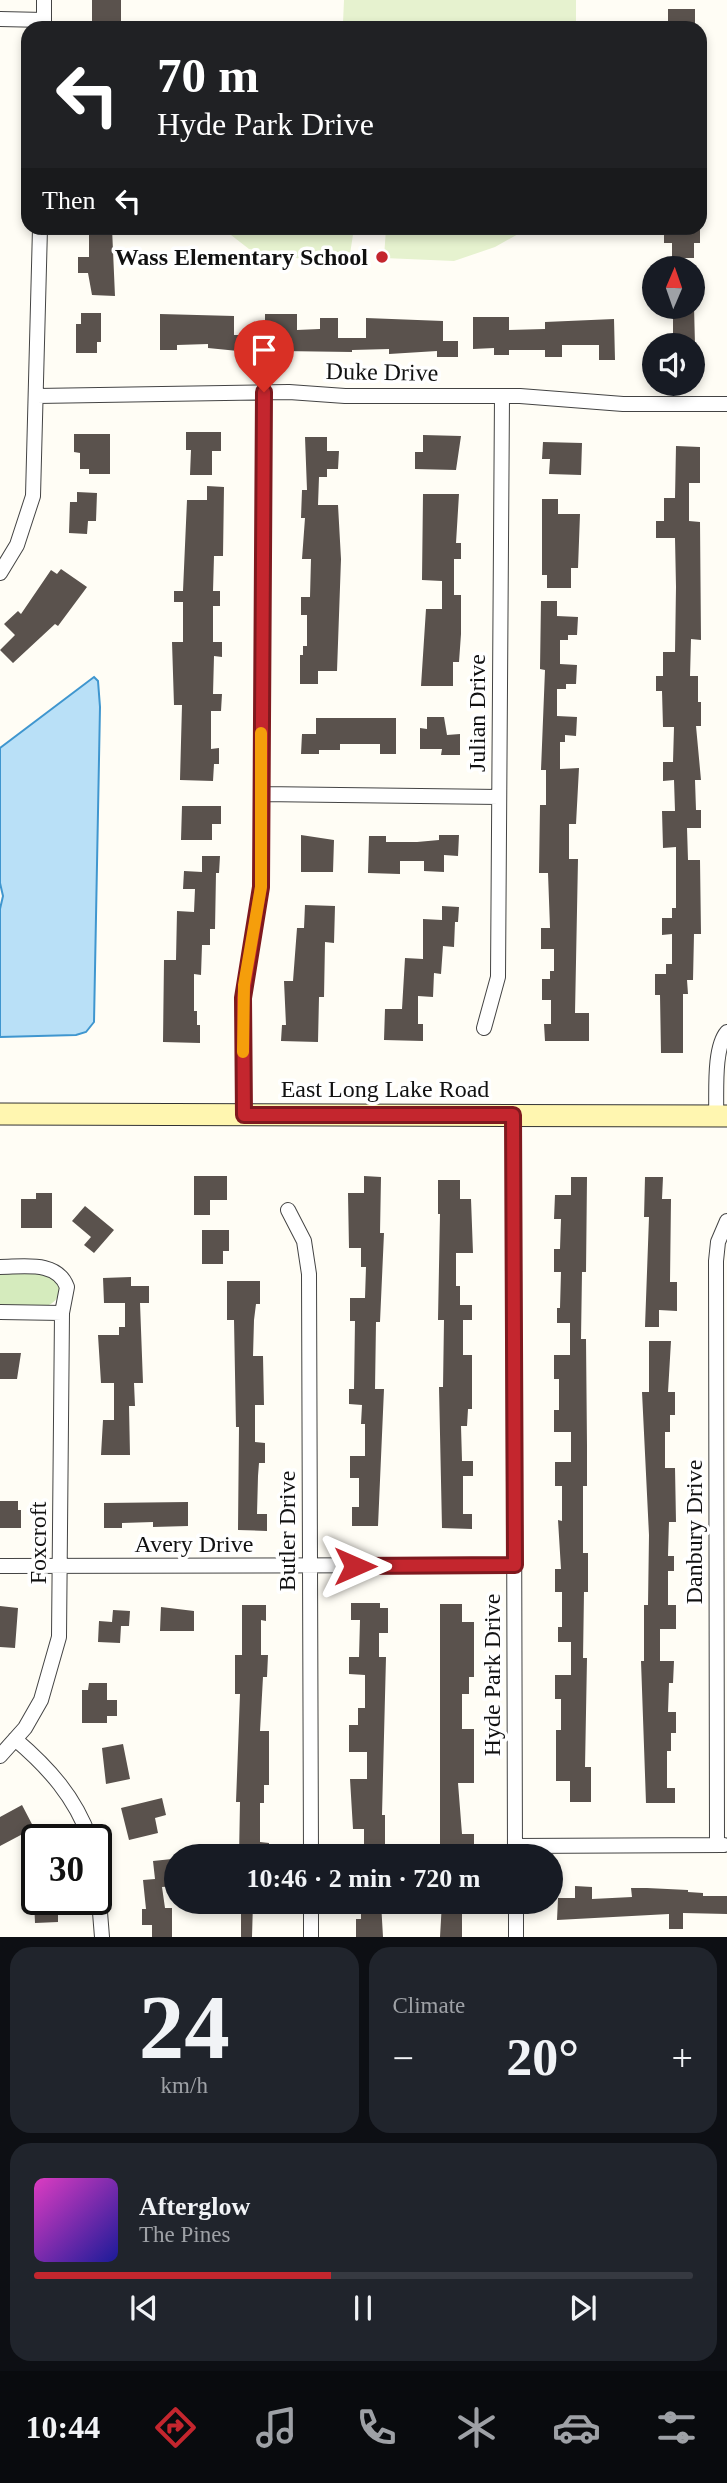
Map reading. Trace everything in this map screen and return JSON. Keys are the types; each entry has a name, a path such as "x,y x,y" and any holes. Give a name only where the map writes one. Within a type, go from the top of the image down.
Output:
{"main road":[{"name":"East Long Lake Road","path":"0,1114 722,1116"}],"street":[{"path":"44,0 44,21"},
{"path":"0,19 21,21"},
{"path":"0,573 17,545 33,496 40,235"},
{"path":"244,1115 243,998 260,897 264,392"},
{"name":"Duke Drive","path":"37,396 264,392 345,396 502,396 622,404 727,404"},
{"name":"Julian Drive","path":"484,1028 498,977 502,396"},
{"path":"261,794 499,797"},
{"path":"722,1116 720,1051 722,1038 727,1032"},
{"name":"Hyde Park Drive","path":"513,1115 515,1844"},
{"name":"Butler Drive","path":"288,1210 304,1241 309,1274 311,1844"},
{"name":"Danbury Drive","path":"722,1845 721,1390 716,1261 719,1242 727,1221"},
{"name":"Foxcroft","path":"0,1267 43,1267 58,1273 67,1287 62,1313 61,1612 54,1662 41,1700 15,1740 0,1756"},
{"path":"0,1312 62,1313"},
{"name":"Avery Drive","path":"0,1566 515,1565"},
{"path":"15,1740 41,1762 66,1791 82,1824"},
{"path":"563,1850 722,1845"},
{"path":"311,1914 311,1937"},
{"path":"516,1914 516,1937"},
{"path":"100,1915 102,1937"}],"green space":[{"path":"344,0 576,0 576,21 343,21"},
{"path":"231,235 353,235 350,254 312,261 249,249"},
{"path":"386,235 516,235 495,247 454,261 384,258"},
{"path":"33,1272 50,1276 59,1286 59,1295 49,1305 0,1306 0,1273"}],"water":[{"path":"94,677 98,681 100,707 94,1022 86,1032 76,1035 0,1037 0,909 3,896 0,883 0,748"}],"building":[{"path":"92,0 121,0 121,21 92,21"},
{"path":"668,9 695,9 695,21 668,21"},
{"path":"89,235 112,235 115,296 92,295 88,273 78,273 78,257 89,257"},
{"path":"664,235 700,235 700,243 694,243 694,256 672,256 672,243 664,243"},
{"path":"81,313 101,313 101,342 97,342 97,353 76,353 76,324 81,324"},
{"path":"160,314 234,316 234,335 248,335 248,352 208,348 208,344 177,345 177,350 160,350"},
{"path":"265,314 297,314 297,330 320,329 320,318 338,318 338,338 366,338 366,318 443,321 443,341 458,341 458,357 437,357 437,351 389,354 389,349 352,352 281,351 281,346 265,346"},
{"path":"473,317 509,317 509,330 545,329 545,322 614,319 615,360 599,360 599,345 562,345 562,357 545,357 545,350 509,350 509,355 494,355 494,348 473,349"},
{"path":"673,319 694,319 695,333 673,333"},
{"path":"186,432 221,432 221,451 212,451 212,475 190,475 191,450 186,450"},
{"path":"74,434 110,434 110,474 89,474 89,469 80,469 80,453 74,452"},
{"path":"423,435 461,436 456,470 415,469 415,452 423,452"},
{"path":"305,437 327,437 327,451 339,451 338,469 327,469 327,477 319,477 318,505 338,505 341,559 337,671 318,671 318,684 300,684 300,655 303,655 303,646 307,646 307,615 301,615 301,597 310,597 311,559 302,559 305,518 301,518 302,490 307,490"},
{"path":"543,442 582,443 581,475 549,474 550,459 542,459"},
{"path":"676,446 700,447 700,483 689,483 689,521 700,522 701,640 691,639 690,676 698,676 698,702 701,702 701,726 696,726 701,780 695,780 696,810 701,810 701,828 687,828 688,860 700,860 701,934 694,934 693,980 687,980 688,994 683,994 683,1053 661,1053 660,995 655,995 655,974 666,974 666,964 672,964 672,934 662,935 662,918 672,918 672,908 676,908 676,847 663,848 662,811 675,811 674,780 663,781 663,762 673,762 674,727 663,727 662,691 656,691 656,676 663,676 663,652 675,652 676,587 675,538 656,538 656,521 664,521 664,498 675,498"},
{"path":"207,486 224,487 223,556 214,556 213,591 220,591 220,606 213,606 213,642 222,642 222,657 214,656 213,694 222,694 221,711 211,711 211,749 219,748 219,764 214,764 213,781 180,780 182,705 174,705 172,642 183,642 183,602 174,602 174,591 183,591 187,500 207,500"},
{"path":"77,492 97,493 96,521 88,521 87,534 69,533 70,502 77,502"},
{"path":"423,494 459,494 456,543 461,543 461,559 454,559 454,595 461,595 461,634 459,662 453,662 453,686 421,686 426,609 442,609 442,581 422,580"},
{"path":"542,499 558,499 558,514 580,514 578,568 571,568 571,588 547,588 547,575 542,575"},
{"path":"61,569 87,587 58,626 55,624 13,663 0,650 15,635 4,624 18,611 21,614 51,570 57,574"},
{"path":"541,601 557,601 557,616 578,617 577,635 568,635 568,640 560,640 560,664 577,665 576,684 566,684 566,689 557,689 557,716 577,717 576,736 565,735 565,742 560,742 560,769 579,768 576,824 569,824 569,859 578,859 575,1013 589,1013 589,1041 545,1041 544,1024 551,1024 551,1000 542,1000 542,979 550,979 550,971 554,971 554,949 541,949 541,928 550,928 548,873 539,873 540,805 546,805 546,770 541,770 545,670 540,669"},
{"path":"427,717 444,717 447,735 460,734 460,755 441,755 442,749 420,749 420,728 427,729"},
{"path":"316,718 396,718 396,754 380,754 380,744 340,744 340,750 319,750 319,754 301,754 302,734 316,734"},
{"path":"182,806 221,806 221,824 212,824 212,840 181,840"},
{"path":"301,835 334,840 333,872 301,872"},
{"path":"439,835 459,835 458,856 444,855 444,872 424,871 424,861 400,861 400,874 368,873 369,836 386,836 386,842 417,842 439,840"},
{"path":"202,856 220,856 219,873 216,873 215,929 210,929 210,945 202,945 201,975 194,974 194,1011 197,1011 197,1025 200,1025 200,1043 163,1042 164,960 176,960 177,911 194,912 195,889 183,889 184,871 202,872"},
{"path":"305,905 335,906 334,943 325,942 324,997 319,997 318,1042 281,1041 282,1025 286,1025 284,981 293,981 297,928 304,928"},
{"path":"442,906 459,907 458,922 455,922 454,947 443,946 441,974 434,973 433,997 418,996 418,1024 423,1024 423,1041 384,1040 385,1009 402,1009 405,958 423,959 423,919 442,920"},
{"path":"194,1176 227,1176 227,1200 210,1200 210,1215 194,1215"},
{"path":"364,1176 381,1177 380,1233 384,1233 380,1322 376,1322 375,1389 384,1389 378,1526 352,1526 352,1507 359,1507 359,1478 350,1478 350,1456 365,1456 365,1424 361,1424 362,1405 349,1404 349,1389 354,1389 355,1321 350,1321 350,1298 365,1298 366,1267 361,1267 361,1248 349,1248 348,1193 364,1193"},
{"path":"571,1177 587,1177 586,1272 582,1272 581,1339 586,1339 587,1446 587,1486 583,1486 583,1553 588,1553 588,1592 584,1592 583,1658 587,1658 585,1767 591,1767 591,1802 570,1802 570,1781 556,1781 556,1730 561,1730 561,1699 555,1699 555,1675 571,1675 571,1642 558,1642 558,1627 562,1627 562,1592 555,1592 555,1569 561,1569 558,1520 562,1521 562,1486 555,1486 555,1462 571,1462 571,1432 554,1432 554,1410 559,1410 559,1379 554,1379 554,1355 570,1355 570,1323 557,1323 561,1272 554,1272 554,1249 560,1249 561,1219 554,1219 555,1195 571,1195"},
{"path":"645,1177 663,1177 662,1199 671,1199 670,1282 677,1282 677,1311 659,1310 659,1327 645,1327 649,1217 644,1217"},
{"path":"438,1180 460,1180 460,1199 471,1199 473,1253 456,1253 456,1286 460,1286 460,1305 472,1305 472,1320 463,1320 463,1355 472,1355 472,1409 468,1409 467,1426 461,1426 462,1461 473,1461 473,1476 463,1476 463,1514 472,1514 472,1529 442,1528 439,1387 443,1387 444,1320 438,1320"},
{"path":"36,1193 52,1193 52,1228 21,1228 21,1199 36,1199"},
{"path":"85,1206 114,1230 94,1253 84,1245 91,1237 72,1221"},
{"path":"202,1230 229,1230 229,1251 223,1251 223,1264 202,1264"},
{"path":"131,1277 131,1286 149,1286 149,1303 140,1303 143,1383 134,1383 135,1406 129,1406 130,1455 101,1455 103,1420 114,1420 114,1383 101,1383 98,1335 119,1335 119,1327 125,1327 125,1303 104,1303 103,1278"},
{"path":"227,1281 260,1281 260,1304 256,1304 254,1320 253,1356 263,1356 264,1405 255,1405 255,1442 265,1443 265,1463 259,1463 257,1514 267,1514 267,1531 238,1530 239,1427 236,1427 234,1320 227,1320"},
{"path":"649,1341 671,1341 668,1392 675,1392 675,1415 670,1415 670,1432 665,1432 665,1468 675,1468 676,1522 669,1522 668,1556 674,1556 674,1571 668,1571 668,1605 676,1605 676,1629 660,1629 660,1661 674,1661 673,1683 669,1683 668,1712 676,1712 676,1733 671,1733 671,1751 667,1751 667,1788 675,1788 675,1803 646,1803 641,1661 644,1661 644,1605 648,1605 649,1535 642,1392 649,1392"},
{"path":"0,1353 21,1353 17,1379 0,1379"},
{"path":"0,1501 18,1501 21,1528 0,1528"},
{"path":"188,1502 188,1526 153,1527 153,1522 122,1523 122,1528 104,1528 104,1503"},
{"path":"351,1603 380,1603 380,1608 388,1608 388,1633 379,1633 379,1657 386,1657 382,1815 385,1815 385,1844 364,1844 364,1829 353,1829 350,1779 367,1779 367,1752 349,1752 349,1725 358,1725 358,1708 365,1708 365,1675 349,1674 349,1657 359,1657 360,1620 351,1620"},
{"path":"440,1604 462,1604 462,1622 474,1622 474,1677 469,1677 469,1694 462,1694 462,1729 474,1729 474,1783 458,1783 462,1834 474,1834 474,1844 440,1844"},
{"path":"242,1605 266,1605 266,1621 261,1620 261,1655 268,1655 267,1677 263,1677 260,1731 269,1731 269,1785 264,1785 264,1803 260,1803 260,1842 269,1844 239,1844 240,1802 236,1802 240,1694 235,1694 235,1655 242,1655"},
{"path":"0,1606 18,1608 15,1648 0,1647"},
{"path":"161,1607 194,1611 194,1631 160,1631"},
{"path":"113,1610 130,1611 129,1626 121,1626 120,1643 98,1642 99,1621 112,1622"},
{"path":"89,1683 107,1683 107,1700 117,1700 117,1716 107,1716 107,1723 82,1723 82,1690 88,1690"},
{"path":"123,1744 130,1779 106,1784 102,1748"},
{"path":"162,1798 166,1815 155,1818 158,1833 129,1840 121,1808"},
{"path":"22,1805 32,1824 21,1824 21,1835 0,1846 0,1817"},
{"path":"164,1860 164,1914 172,1914 172,1937 152,1937 152,1925 142,1925 142,1909 146,1909 143,1880 155,1879 153,1861"},
{"path":"575,1886 592,1887 592,1899 632,1897 631,1888 688,1890 703,1893 703,1896 727,1896 727,1914 683,1913 683,1929 669,1929 669,1914 557,1920 557,1914 563,1914 563,1898 575,1898"},
{"path":"241,1914 253,1914 252,1937 241,1937"},
{"path":"361,1914 382,1914 383,1937 356,1937 356,1919 361,1919"},
{"path":"441,1914 462,1914 462,1937 440,1937"},
{"path":"35,1915 58,1915 58,1922 35,1923"}],"slow traffic":[{"path":"243,1052 244,985 261,887 261,733"}],"place":[{"name":"Wass Elementary School","path":"382,257"}],"route":[{"path":"264,392 261,887 243,998 244,1115 513,1115 515,1565 355,1566"}]}
